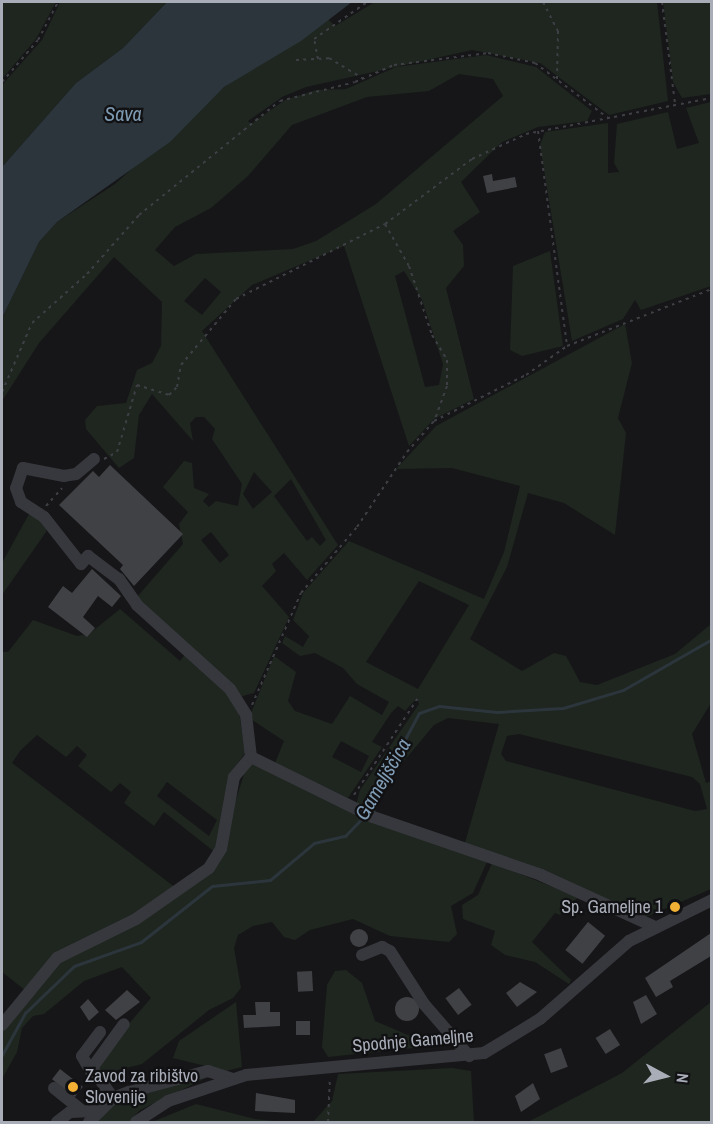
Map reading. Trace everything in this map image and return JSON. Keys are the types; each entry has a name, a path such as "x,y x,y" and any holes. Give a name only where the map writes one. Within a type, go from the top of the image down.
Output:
{"street":[{"path":"2,1025 57,958 136,920 209,867 221,849 234,777 251,757 246,715 230,689 137,605 133,594 88,556 81,564 39,512 18,495 23,468 76,474 94,459"},
{"path":"251,757 374,817 541,875 652,926"},
{"name":"Spodnje Gameljne","path":"139,1120 168,1101 233,1079 330,1066 469,1056 516,1037 652,926 711,900"},
{"path":"362,955 382,947 390,951 424,1004 469,1056"},
{"path":"94,1076 95,1061 124,1024"},
{"path":"100,1032 82,1056 94,1076 113,1098"},
{"path":"54,1088 93,1117 113,1098 208,1071 233,1079"},
{"path":"57,1122 82,1111"}],"path":[{"path":"2,82 38,40 58,2"},
{"path":"318,59 314,39 367,2"},
{"path":"543,2 558,31 557,79"},
{"path":"662,2 675,103"},
{"path":"2,392 32,322 87,274 139,215 280,101 362,78 394,65 488,53 535,63 611,119"},
{"path":"296,60 329,58 362,78"},
{"path":"94,459 113,459 137,385 169,395 177,387 181,366 236,299 385,224 472,159 538,131 611,119 675,103 711,98"},
{"path":"538,131 567,346"},
{"path":"385,224 409,266 432,335 447,360 447,386 434,421"},
{"path":"246,715 301,593 357,527 406,452 434,421 526,375 567,346 711,289"},
{"path":"39,512 76,474"},
{"path":"353,808 418,698"},
{"path":"328,1122 330,1066"}],"shaded area":[{"path":"2,2 56,2 36,39 2,79"},
{"path":"60,2 167,2 123,48 76,83 2,167 2,85 42,40"},
{"path":"375,2 657,2 668,101 609,115 540,63 472,50 306,87 282,97 248,121 251,124 285,100 316,90 346,89 396,67 486,55 536,67 592,111 587,121 538,127 502,142 461,182 480,212 453,231 463,245 464,266 446,288 474,399 434,419 409,446 344,246 252,285 202,331 338,545 307,580 284,553 272,564 276,571 262,586 289,617 254,693 239,697 137,597 183,544 179,524 188,512 163,487 184,461 192,463 194,488 209,494 203,501 209,507 216,501 238,506 242,484 212,439 215,429 204,417 196,417 190,423 193,441 152,394 139,415 134,458 119,468 86,429 85,420 97,406 126,403 137,370 152,363 161,346 162,302 114,257 39,343 2,401 2,318 39,242 57,222 115,184 224,87 328,19 335,26","holes":["459,74 493,79 503,96 376,204 316,241 293,249 196,254 174,266 155,250 175,227 211,208 248,176 292,125 367,97 429,91","404,271 422,300 443,364 439,385 425,387 395,276","205,278 221,292 202,315 184,301","254,472 272,492 253,509 243,494","291,479 326,540 320,546 312,537 307,541 274,496","211,532 229,555 220,563 201,540"]},
{"path":"663,2 711,2 711,94 682,98 673,82"},
{"path":"711,102 711,286 641,310 635,300 623,319 572,341 540,145 545,132 608,123 608,173 619,172 614,163 617,124 668,112 677,149 699,143 686,108"},
{"path":"550,251 563,346 522,356 510,350 513,266"},
{"path":"625,324 632,363 618,418 626,433 615,535 564,503 528,493 507,567 470,639 522,671 554,653 566,656 580,682 597,685 675,654 711,624 711,703 692,734 706,783 711,781 711,889 646,917 464,846 499,724 448,718 434,725 389,779 374,814 356,805 360,790 419,704 417,698 405,711 398,706 391,713 372,742 382,747 348,798 275,763 284,741 249,718 274,656 296,672 288,701 295,711 332,724 350,696 382,715 389,702 357,684 343,668 315,653 300,656 282,643 285,636 303,647 309,636 293,620 303,593 349,541 484,599 504,552 520,486 452,468 396,469 436,426","holes":["419,581 469,605 418,689 366,662","519,734 692,777 700,784 707,809 695,811 506,761 501,754 507,736","341,741 369,756 361,772 332,757"]},
{"path":"35,513 46,519 46,532 2,595 2,563 29,514"},
{"path":"120,609 180,661 186,653 221,685 239,711 245,753 235,767 216,853 164,812 154,826 124,803 131,792 120,783 111,792 78,766 87,755 77,746 66,757 37,735 20,751 12,763 176,888 135,916 74,943 25,990 2,972 2,652 8,652 33,620 77,636 89,634","holes":["167,782 217,820 209,836 157,796"]},
{"path":"248,762 487,862 473,893 451,906 457,934 449,942 390,936 353,919 310,930 295,940 284,937 272,922 253,926 238,935 234,948 241,988 233,998 209,1010 142,1064 101,1074 97,1061 151,998 122,967 84,981 44,1014 33,1016 22,1028 17,1052 2,1079 2,1029 59,961 215,865"},
{"path":"492,863 578,897 560,915 555,913 532,942 571,980 569,984 535,962 505,955 491,945 495,931 463,919 462,905 478,895"},
{"path":"346,970 362,983 375,1021 422,1041 442,1037 450,1038 451,1044 328,1057 322,1047 327,985 335,971"},
{"path":"236,1002 242,1067 226,1071 173,1058 179,1041"},
{"path":"711,1002 711,1122 528,1122 622,1073"},
{"path":"452,1068 471,1071 474,1122 313,1122 332,1101 338,1074"},
{"path":"208,1077 140,1110 129,1122 93,1122 121,1098"},
{"path":"196,1104 255,1119 283,1122 152,1122"}],"water":[{"name":"Sava","path":"167,2 352,2 301,41 224,87 170,142 57,222 39,242 2,318 2,167 76,83 123,48"}],"building":[{"path":"492,174 493,181 515,177 517,187 487,193 483,176"},
{"path":"110,465 183,534 134,586 120,569 123,565 59,505 93,471 99,477"},
{"path":"92,569 121,596 112,607 98,596 83,617 95,628 87,637 48,607 63,586 72,593"},
{"path":"588,922 605,936 582,964 565,950"},
{"path":"355,929 363,929 368,934 366,945 355,947 350,942 350,934"},
{"path":"711,933 711,956 670,981 673,987 656,997 645,978"},
{"path":"312,971 313,991 298,992 297,972"},
{"path":"520,982 537,992 517,1007 506,993"},
{"path":"459,988 472,1005 458,1015 445,998"},
{"path":"127,990 140,1002 116,1020 105,1010"},
{"path":"646,995 657,1014 641,1024 633,1002"},
{"path":"407,997 415,1001 419,1009 415,1017 407,1021 399,1017 395,1009 399,1001"},
{"path":"88,999 99,1012 89,1021 80,1007"},
{"path":"255,1002 270,1002 270,1012 280,1012 280,1026 244,1028 243,1015 256,1015"},
{"path":"296,1021 310,1021 310,1035 296,1035"},
{"path":"610,1029 620,1045 606,1054 596,1038"},
{"path":"561,1048 568,1067 551,1073 544,1054"},
{"path":"60,1069 83,1087 75,1097 52,1079"},
{"path":"533,1083 540,1099 521,1112 515,1096"},
{"path":"256,1093 295,1100 295,1113 255,1111"}],"waterway":[{"name":"Gameljščica","path":"367,810 419,713 439,706 497,712 563,708 623,690 712,639"},
{"name":"Gameljščica","path":"2,1055 25,1013 74,966 141,942 212,886 270,880 314,843 345,836 364,816"}],"place":[{"name":"Sp. Gameljne 1","path":"675,907"},
{"name":"Zavod za ribištvo Slovenije","path":"73,1087"}]}
